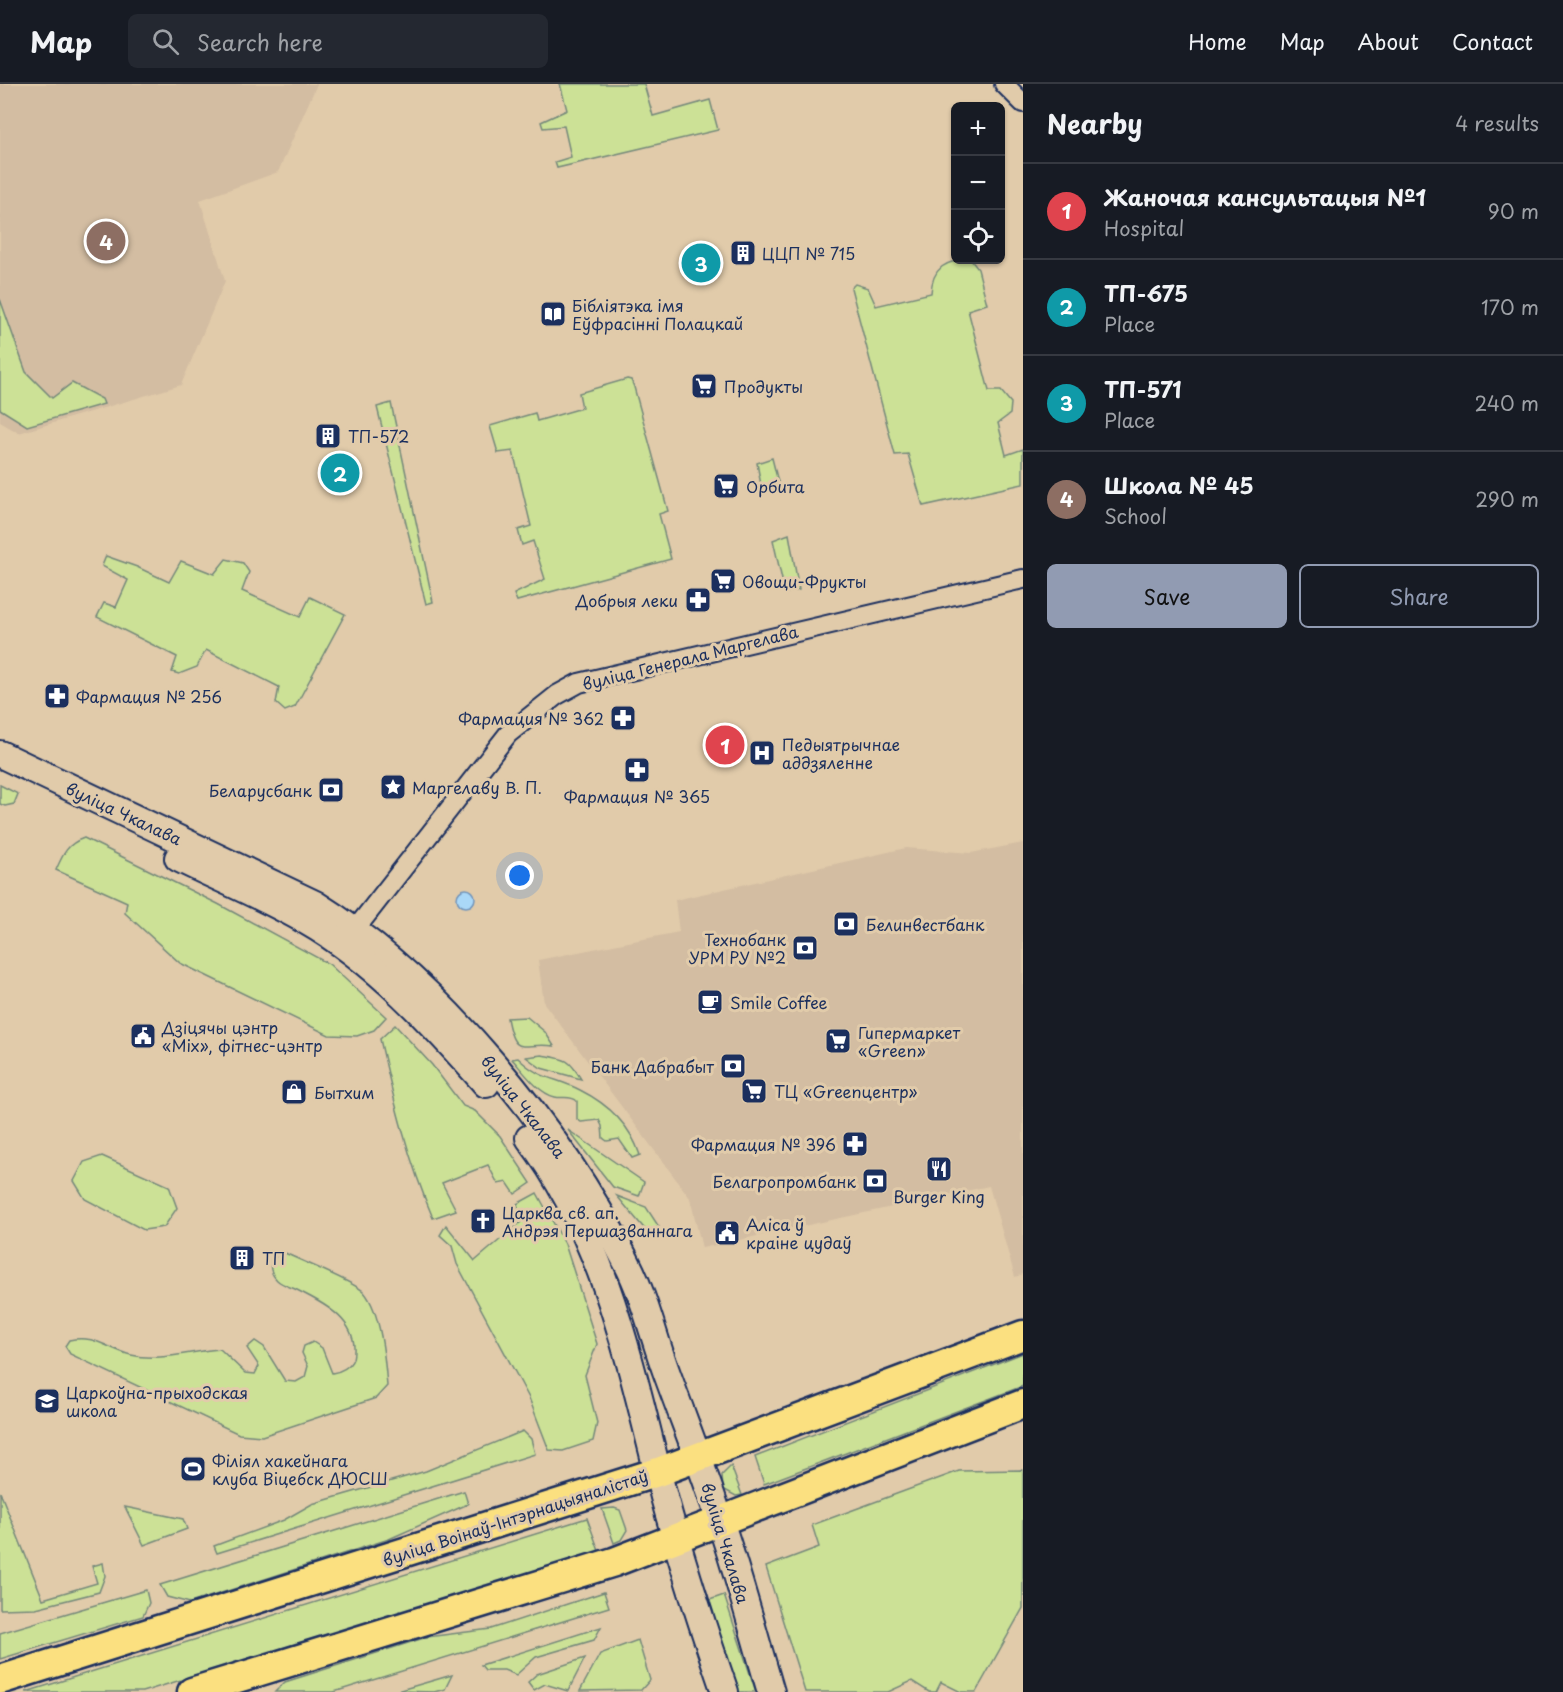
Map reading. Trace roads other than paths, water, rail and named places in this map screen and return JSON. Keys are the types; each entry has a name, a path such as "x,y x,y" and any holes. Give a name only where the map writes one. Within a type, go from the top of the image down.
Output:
{"main road":[{"name":"вуліца Чкалава","path":"0,754 73,798 119,820 306,921 349,937 394,962 462,1029 551,1140 594,1200 627,1263 721,1523 771,1692"},
{"name":"вуліца Чкалава","path":"0,772 73,798"},
{"name":"вуліца Чкалава","path":"349,937 494,1093 544,1159 572,1204 605,1282 675,1539 725,1692"},
{"name":"вуліца Воінаў-Інтэрнацыяналістаў","path":"0,1680 658,1472 1023,1335"},
{"path":"192,1692 595,1568 721,1523 1023,1404"}],"street":[{"path":"1004,84 1023,103"},
{"name":"вуліца Генерала Маргелава","path":"349,937 508,734 549,701 579,683 1023,579"}],"water":[{"path":"462,889 470,889 475,894 473,905 462,907 457,902 457,894"}],"place":[{"name":"Школа № 45","path":"106,241"},
{"name":"ЦЦП № 715","path":"743,253"},
{"name":"ТП-571","path":"701,263"},
{"name":"Бібліятэка імя Еўфрасінні Полацкай","path":"553,314"},
{"name":"Продукты","path":"704,386"},
{"name":"ТП-572","path":"328,436"},
{"name":"ТП-675","path":"340,473"},
{"name":"Орбита","path":"726,486"},
{"name":"Овощи-Фрукты","path":"723,581"},
{"name":"Добрыя леки","path":"698,600"},
{"name":"Фармация № 256","path":"57,696"},
{"name":"Фармация № 362","path":"623,718"},
{"name":"Жаночая кансультацыя №1","path":"725,745"},
{"name":"Педыятрычнае аддзяленне","path":"762,753"},
{"name":"Фармация № 365","path":"637,770"},
{"name":"Маргелаву В. П.","path":"393,787"},
{"name":"Беларусбанк","path":"331,790"},
{"name":"Белинвестбанк","path":"846,924"},
{"name":"Технобанк УРМ РУ №2","path":"805,948"},
{"name":"Smile Coffee","path":"710,1002"},
{"name":"Дзіцячы цэнтр «Mix», фітнес-цэнтр","path":"143,1036"},
{"name":"Гипермаркет «Green»","path":"838,1041"},
{"name":"Банк Дабрабыт","path":"733,1066"},
{"name":"ТЦ «Greenцентр»","path":"754,1091"},
{"name":"Бытхим","path":"294,1092"},
{"name":"Фармация № 396","path":"855,1144"},
{"name":"Burger King","path":"939,1169"},
{"name":"Белагропромбанк","path":"875,1181"},
{"name":"Царква св. ап. Андрэя Першазваннага","path":"483,1221"},
{"name":"Аліса ў краіне цудаў","path":"727,1233"},
{"name":"ТП","path":"242,1258"},
{"name":"Царкоўна-прыходская школа","path":"47,1401"},
{"name":"Філіял хакейнага клуба Віцебск ДЮСШ","path":"193,1469"}]}
